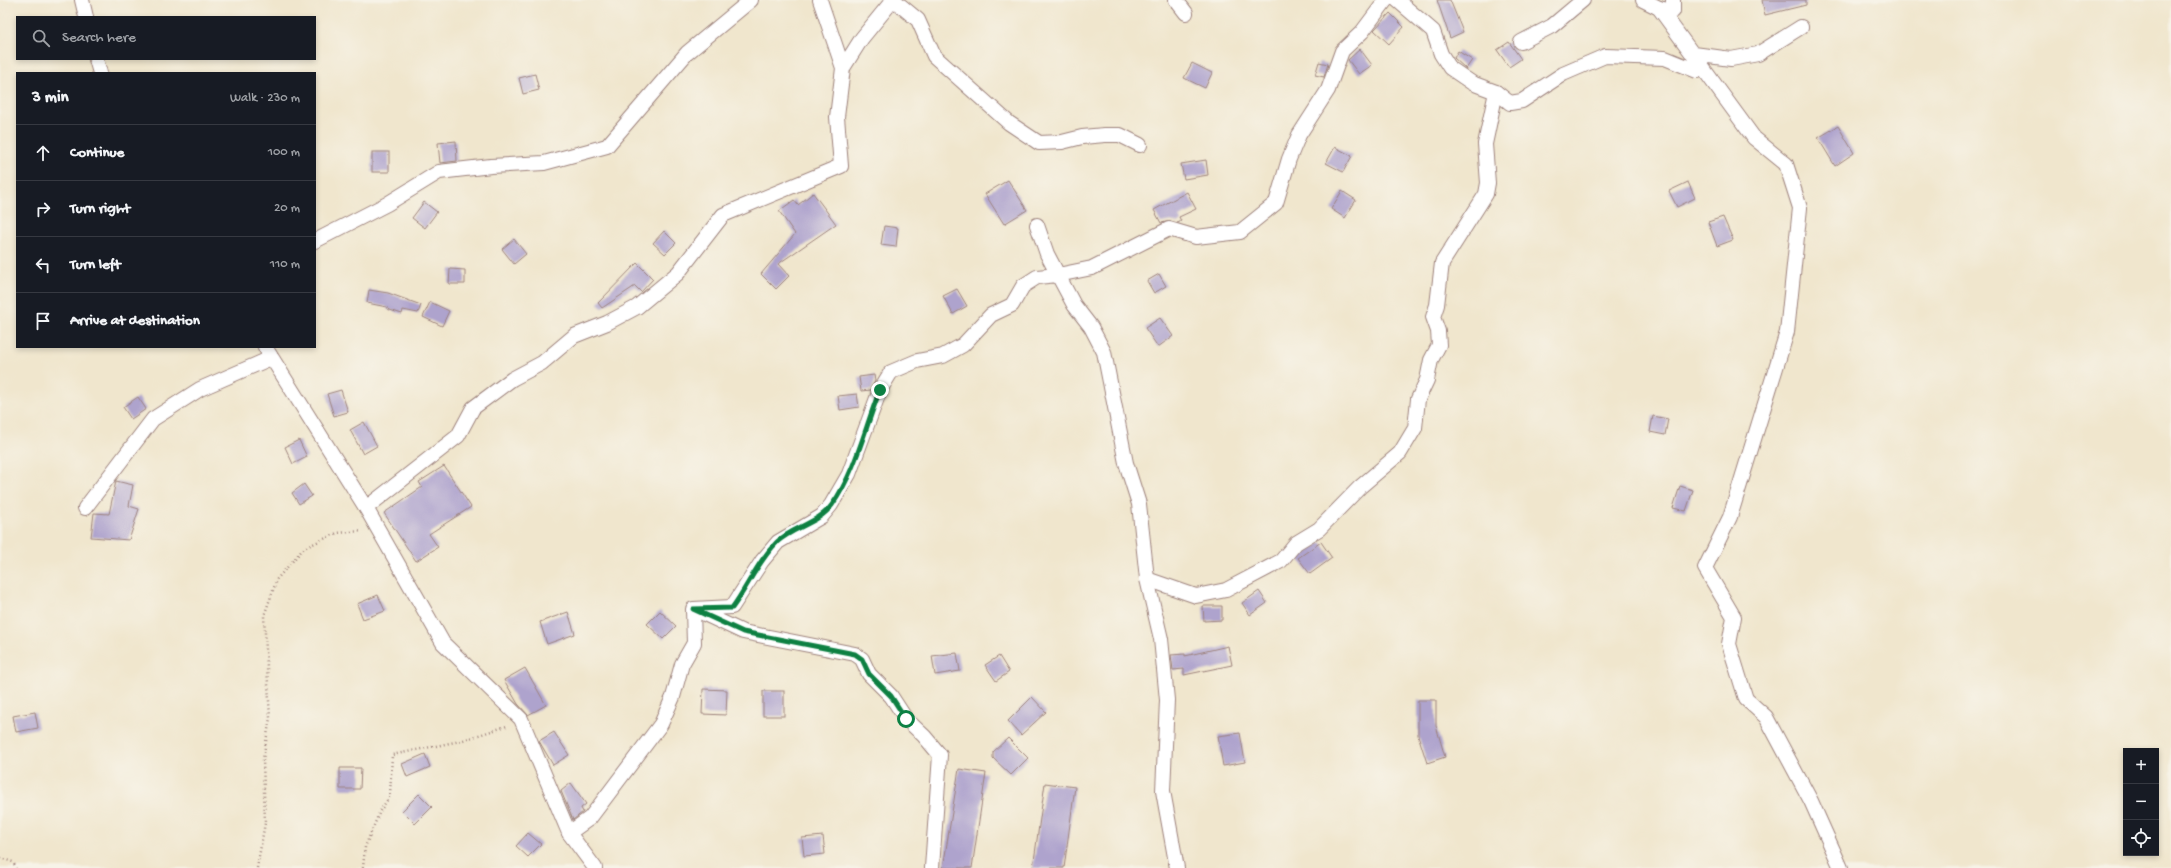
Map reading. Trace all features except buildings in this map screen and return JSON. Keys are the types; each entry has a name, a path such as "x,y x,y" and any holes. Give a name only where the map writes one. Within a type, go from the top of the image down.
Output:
{"street":[{"path":"82,0 86,16"},
{"path":"316,240 387,204 439,172 491,166 544,163 607,146 687,53 751,0"},
{"path":"820,0 843,68"},
{"path":"366,508 458,436 473,408 478,404 512,379 542,363 574,336 607,324 637,307 678,272 723,215 841,166 837,117 843,68 862,38 894,0 918,20 934,56 1009,123 1039,143 1062,142 1082,137 1120,135 1140,145"},
{"path":"1176,0 1186,13"},
{"path":"693,609 732,608 762,561 778,542 822,516 831,506 849,474 880,390 891,372 917,360 944,356 963,345 991,315 1012,305 1023,286 1037,277 1058,275 1092,268 1169,229 1196,237 1240,232 1276,203 1289,159 1299,135 1328,90 1342,51 1362,32 1386,0"},
{"path":"1397,0 1433,31 1441,54 1450,68 1472,83 1496,92 1510,103 1522,101 1563,74 1605,56 1665,58 1697,71 1694,54"},
{"path":"1521,42 1552,26 1583,0"},
{"path":"1643,0 1659,8 1673,11 1674,0"},
{"path":"1659,8 1754,138 1786,164 1800,208 1787,332 1730,517 1705,568 1734,617 1729,644 1746,699 1766,716 1811,801 1841,868"},
{"path":"1694,54 1731,59 1758,54 1801,27"},
{"path":"96,60 100,72"},
{"path":"1146,579 1196,596 1226,590 1281,560 1296,544 1319,529 1360,487 1400,453 1415,428 1418,399 1427,380 1431,360 1439,345 1438,331 1433,317 1437,305 1442,263 1486,194 1488,183 1486,144 1496,92"},
{"path":"1037,225 1047,254 1058,275 1074,305 1091,327 1104,352 1126,463 1138,504 1146,579 1161,639 1167,700 1163,791 1177,868"},
{"path":"85,508 153,419 200,389 268,353 366,508 443,643 521,721 569,833 595,868"},
{"path":"569,833 590,818 661,724 673,697 682,664 694,643 693,609"},
{"path":"693,609 743,632 855,654 862,659 869,674 891,696 906,719 924,736 940,755 932,868"}],"path":[{"path":"257,868 265,822 263,759 270,718 264,616 269,601 277,579 304,548 337,533 378,529"},
{"path":"363,868 365,847 380,811 390,796 392,755 460,741 521,721"},
{"path":"0,858 13,862 16,868"}],"route":[{"path":"880,390 849,474 831,506 822,516 799,528 778,542 762,561 744,592 732,608 693,609 743,632 855,654 862,659 869,674 891,696 906,719"}]}
